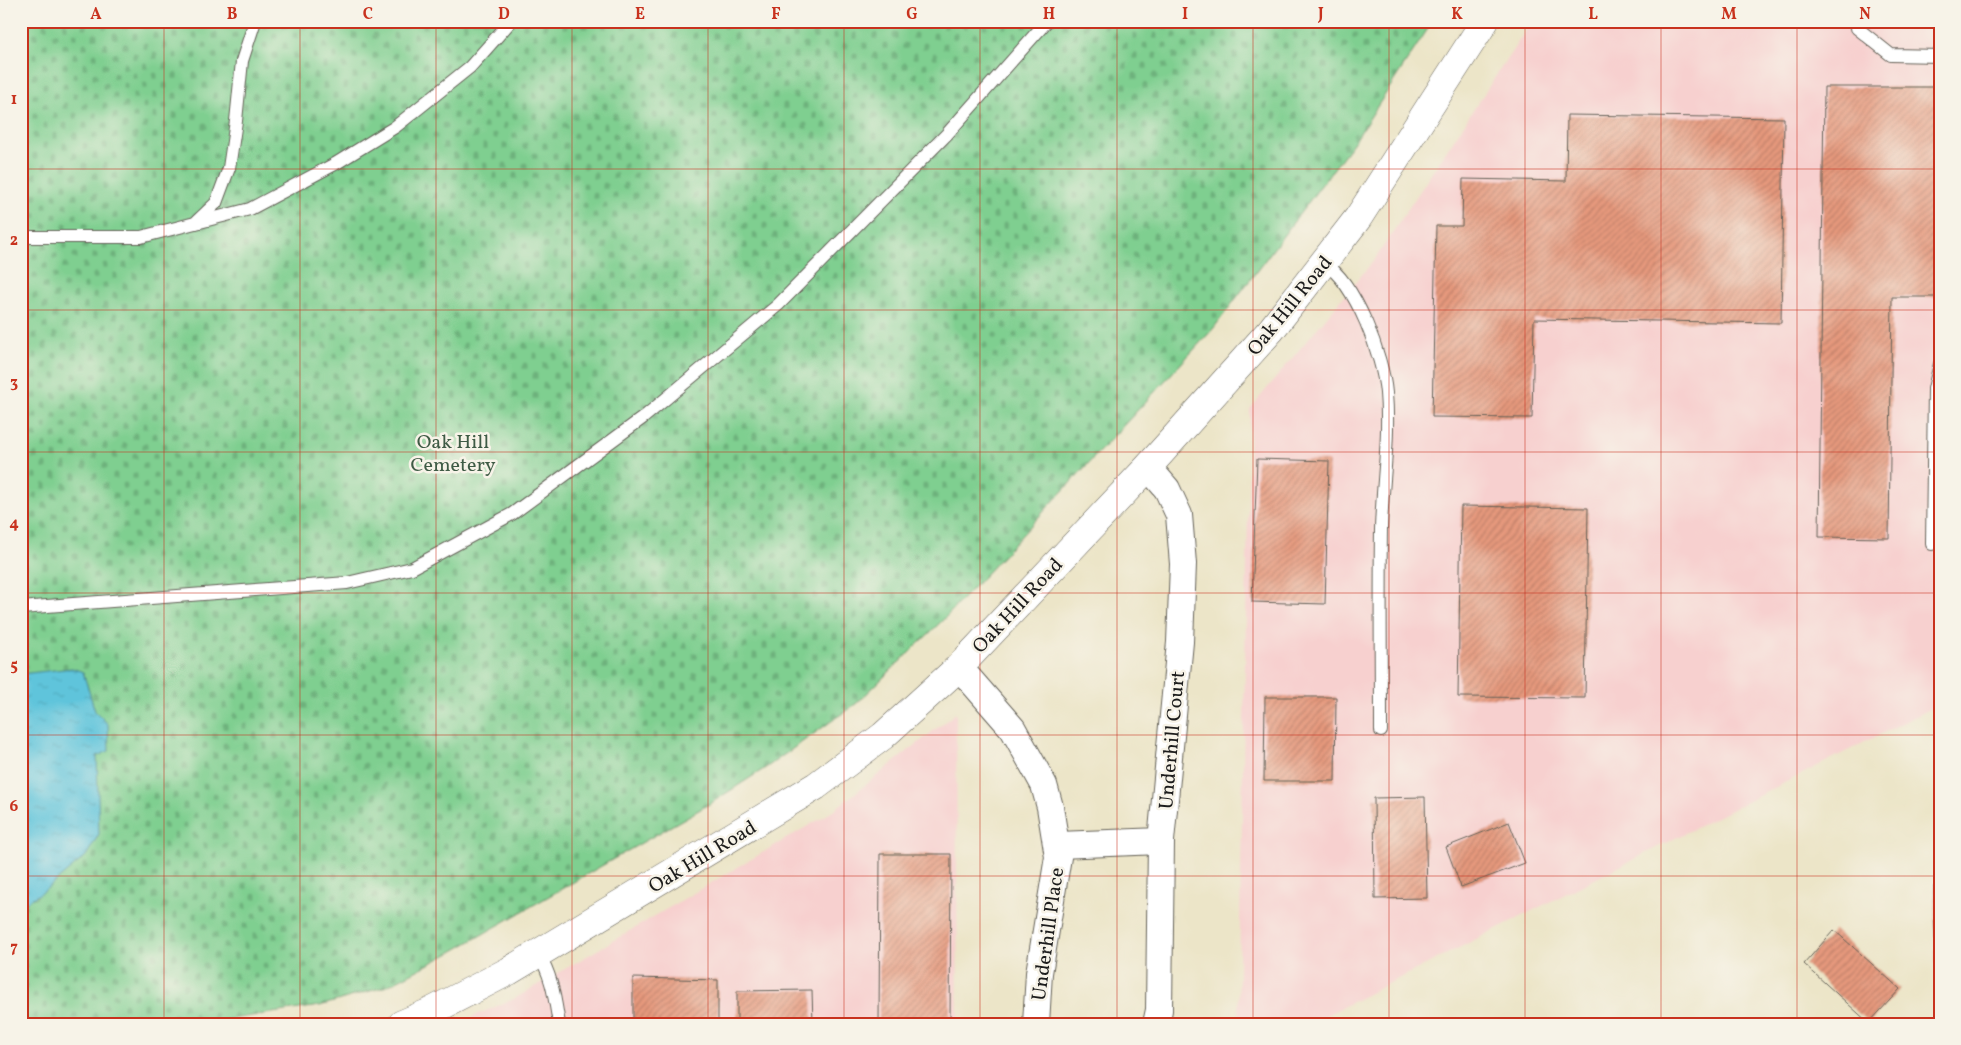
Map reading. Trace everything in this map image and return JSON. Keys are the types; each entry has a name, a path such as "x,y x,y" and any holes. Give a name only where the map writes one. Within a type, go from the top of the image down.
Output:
{"main road":[{"name":"Oak Hill Road","path":"402,1024 428,1013 538,954 816,786 883,736 959,667 1148,467 1271,330 1358,218 1485,21"}],"street":[{"name":"Underhill Court","path":"1148,467 1167,489 1179,515 1182,534 1180,642 1161,841 1159,1010 1156,1024"},
{"name":"Underhill Place","path":"959,667 1013,729 1034,763 1044,785 1058,845 1058,857 1039,973 1036,1024"},
{"name":"Underhill Place","path":"1058,845 1161,841"}],"lane":[{"path":"195,223 216,202 229,168 242,60 255,21"},
{"path":"21,237 141,237 250,208 335,164 395,127 470,67 511,21"},
{"path":"21,608 347,582 412,568 512,514 644,417 778,305 947,134 1047,21"},
{"path":"1857,21 1857,28 1890,54 1940,56"},
{"path":"1324,263 1343,280 1355,302 1377,353 1386,393 1381,529 1381,730"},
{"path":"1932,544 1934,389 1940,364"},
{"path":"538,954 543,962 554,994 559,1024"}],"shaded area":[{"path":"1532,21 1940,21 1940,704 1309,1024 1238,1024 1250,409 1375,259"},
{"path":"956,713 958,1024 455,1024 514,999 830,813"}],"green space":[{"name":"Oak Hill Cemetery","path":"21,21 1433,21 1356,139 1213,329 945,618 857,703 767,767 711,803 450,953 387,986 320,1006 197,1024 21,1024"}],"water":[{"path":"72,668 83,672 95,711 108,724 109,751 97,756 99,834 86,856 44,891 21,905 21,674"}],"building":[{"path":"1824,87 1940,87 1940,297 1892,297 1889,538 1819,537"},
{"path":"1567,115 1784,118 1781,323 1534,319 1532,418 1432,417 1436,226 1462,226 1463,179 1566,181"},
{"path":"1257,459 1329,461 1325,604 1252,602"},
{"path":"1461,506 1588,508 1585,698 1458,697"},
{"path":"1265,697 1336,697 1335,781 1264,781"},
{"path":"1425,797 1427,898 1375,899 1374,798"},
{"path":"1509,822 1525,863 1461,887 1446,847"},
{"path":"880,854 951,854 950,1024 879,1024"},
{"path":"1940,885 1940,975 1936,975 1934,886"},
{"path":"1834,930 1900,989 1869,1023 1804,964"},
{"path":"633,978 718,980 718,1024 633,1024"},
{"path":"812,990 813,1024 737,1024 737,991"}]}
